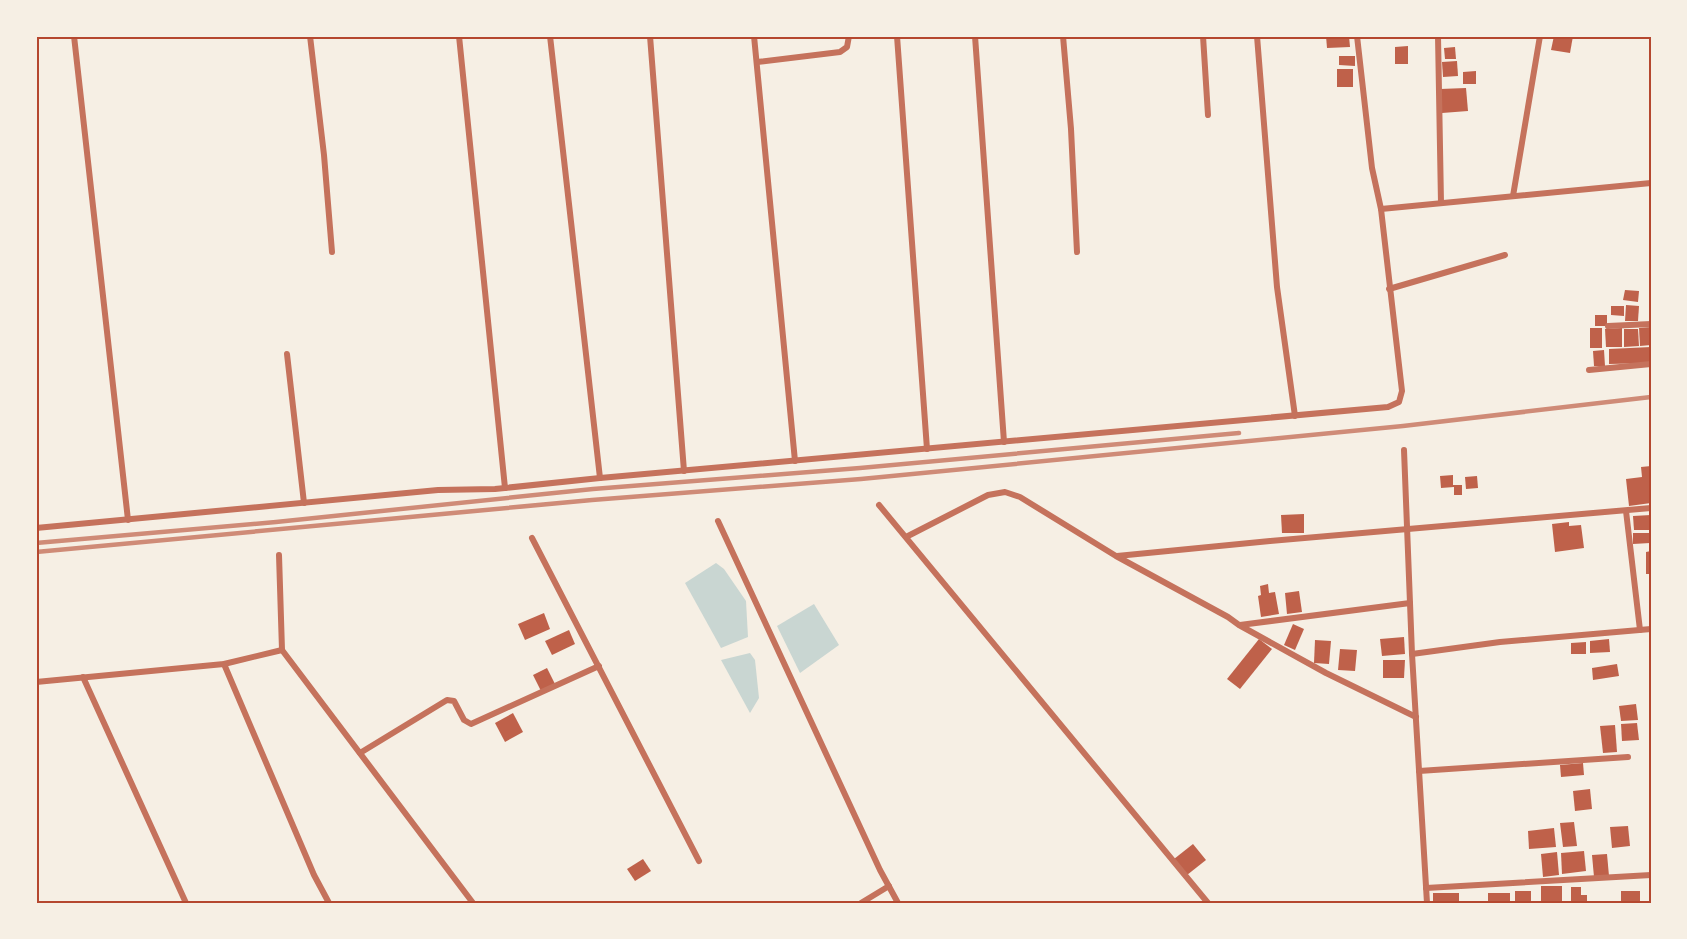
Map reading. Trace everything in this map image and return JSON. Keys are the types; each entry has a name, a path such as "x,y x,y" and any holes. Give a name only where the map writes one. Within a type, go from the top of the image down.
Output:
{"street":[{"path":"74,36 128,520"},
{"path":"310,36 324,155 332,252"},
{"path":"459,36 505,488"},
{"path":"550,36 600,478"},
{"path":"650,36 684,471"},
{"path":"754,36 795,461"},
{"path":"757,62 840,52 847,47 849,36"},
{"path":"897,36 927,449"},
{"path":"975,36 1004,442"},
{"path":"1063,36 1071,129 1077,252"},
{"path":"1203,36 1208,115"},
{"path":"1257,36 1277,287 1295,416"},
{"path":"36,528 438,490 505,488 1388,407 1398,402 1402,391 1381,209 1372,168 1357,36"},
{"path":"1438,36 1441,203"},
{"path":"1513,196 1540,36"},
{"path":"1381,209 1651,183"},
{"path":"1389,290 1505,255"},
{"path":"1608,326 1651,324"},
{"path":"287,354 304,503"},
{"path":"1589,370 1651,364"},
{"path":"1404,450 1412,654 1427,903"},
{"path":"906,537 988,495 1005,492 1020,497 1116,556 1228,616 1239,626 1326,674 1416,717"},
{"path":"879,505 1208,903"},
{"path":"1116,556 1651,508"},
{"path":"1626,511 1640,630"},
{"path":"717,521 898,903"},
{"path":"532,538 699,861"},
{"path":"279,555 282,650 473,903"},
{"path":"1239,626 1410,603"},
{"path":"1412,654 1500,642 1651,629"},
{"path":"36,682 224,664 282,650"},
{"path":"224,664 314,875 329,903"},
{"path":"360,753 447,700 454,701 464,720 471,724 599,666"},
{"path":"83,677 186,903"},
{"path":"1419,771 1628,757"},
{"path":"1426,888 1651,875"},
{"path":"861,903 889,886"}],"shaded area":[{"path":"716,563 724,569 746,601 748,637 721,648 685,583"},
{"path":"814,604 839,645 800,673 777,626"},
{"path":"750,653 755,660 759,698 750,713 721,660"}],"building":[{"path":"1326,36 1349,36 1350,47 1327,48"},
{"path":"1554,36 1573,36 1570,53 1551,50"},
{"path":"1408,46 1408,64 1395,64 1395,47"},
{"path":"1455,47 1456,59 1445,59 1444,48"},
{"path":"1339,56 1355,56 1355,66 1339,65"},
{"path":"1457,61 1458,76 1443,77 1442,62"},
{"path":"1337,69 1353,69 1353,87 1337,87"},
{"path":"1476,71 1476,84 1463,84 1463,72"},
{"path":"1466,88 1468,111 1442,113 1440,89"},
{"path":"1625,290 1639,291 1638,302 1623,300"},
{"path":"1626,305 1639,306 1638,321 1625,321"},
{"path":"1611,306 1624,306 1624,316 1611,315"},
{"path":"1595,315 1607,315 1607,326 1595,326"},
{"path":"1651,327 1651,345 1640,346 1639,328"},
{"path":"1590,328 1602,328 1602,348 1590,348"},
{"path":"1622,328 1622,347 1606,347 1605,329"},
{"path":"1624,329 1638,329 1639,346 1624,347"},
{"path":"1651,347 1651,363 1609,364 1609,349"},
{"path":"1604,350 1605,366 1594,366 1593,351"},
{"path":"1651,466 1651,503 1629,506 1626,479 1642,477 1641,467"},
{"path":"1453,475 1453,485 1462,485 1462,495 1454,495 1454,487 1441,488 1440,476"},
{"path":"1477,476 1478,488 1466,489 1465,477"},
{"path":"1304,514 1304,533 1282,533 1281,515"},
{"path":"1651,515 1651,530 1634,530 1633,516"},
{"path":"1569,522 1569,526 1581,525 1584,548 1555,552 1552,524"},
{"path":"1633,533 1650,533 1650,543 1633,544"},
{"path":"1651,551 1651,574 1646,574 1646,552"},
{"path":"1268,584 1269,593 1275,592 1279,614 1261,617 1258,596 1261,595 1260,586"},
{"path":"1299,591 1302,612 1287,614 1285,593"},
{"path":"544,613 550,629 525,640 518,624"},
{"path":"1293,624 1304,629 1295,650 1284,645"},
{"path":"569,630 575,644 552,655 545,641"},
{"path":"1404,637 1405,654 1382,656 1380,639"},
{"path":"1259,639 1272,649 1240,689 1227,679"},
{"path":"1609,639 1610,652 1590,653 1590,641"},
{"path":"1315,640 1331,641 1329,664 1314,663"},
{"path":"1586,642 1586,654 1571,654 1571,643"},
{"path":"1340,649 1357,650 1355,671 1338,670"},
{"path":"1383,660 1405,660 1404,678 1383,678"},
{"path":"1617,664 1619,676 1593,680 1592,668"},
{"path":"547,668 555,684 541,691 533,675"},
{"path":"1636,704 1638,720 1621,721 1619,706"},
{"path":"513,713 523,732 505,742 495,723"},
{"path":"1637,723 1639,740 1622,741 1621,724"},
{"path":"1615,725 1617,752 1603,753 1600,726"},
{"path":"1583,763 1584,775 1561,777 1560,765"},
{"path":"1590,789 1592,809 1575,811 1573,791"},
{"path":"1574,822 1577,846 1563,847 1560,823"},
{"path":"1628,826 1630,846 1612,848 1610,827"},
{"path":"1554,828 1556,847 1529,849 1528,831"},
{"path":"1193,844 1206,860 1187,875 1174,859"},
{"path":"1584,851 1586,871 1562,874 1561,853"},
{"path":"1557,852 1559,875 1543,877 1541,854"},
{"path":"1607,854 1609,876 1594,877 1592,855"},
{"path":"643,859 651,871 635,881 627,869"},
{"path":"1541,886 1562,886 1562,903 1541,903"},
{"path":"1571,887 1581,887 1581,895 1587,895 1587,903 1571,903"},
{"path":"1515,891 1531,891 1531,903 1515,903"},
{"path":"1621,891 1640,891 1640,903 1621,903"},
{"path":"1433,893 1459,893 1459,903 1433,903"},
{"path":"1488,893 1510,893 1510,903 1488,903"}],"railway":[{"path":"36,552 592,500 861,479 1403,426 1651,397"},
{"path":"36,543 276,522 593,489 860,468 1239,433"}]}
